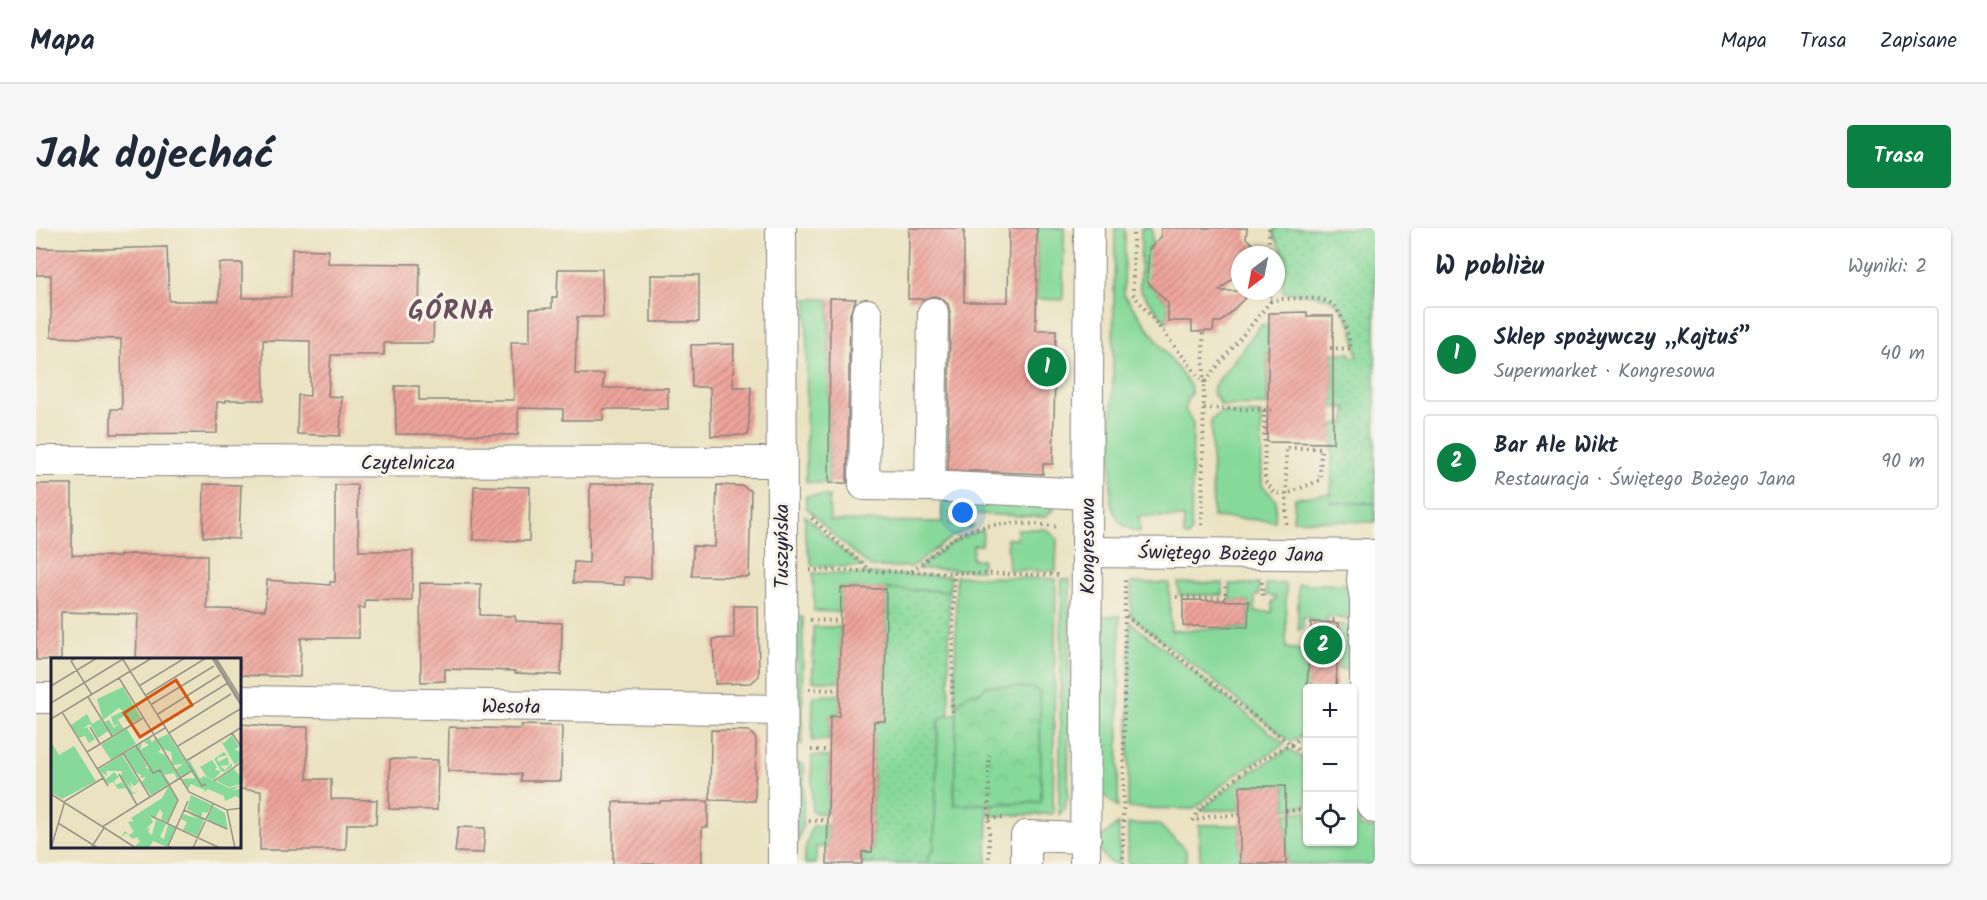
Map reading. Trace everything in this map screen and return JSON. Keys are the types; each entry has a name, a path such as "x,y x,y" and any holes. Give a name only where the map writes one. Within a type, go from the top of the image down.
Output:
{"street":[{"name":"Tuszyńska","path":"780,228 783,864"},
{"name":"Kongresowa","path":"1086,851 1089,228"},
{"path":"930,486 933,313"},
{"path":"867,314 864,485 1087,494"},
{"name":"Czytelnicza","path":"36,461 781,462"},
{"path":"1370,554 1362,580 1365,600 1365,759 1370,802 1375,808"},
{"name":"Świętego Bożego Jana","path":"1088,564 1370,554"},
{"name":"Wesoła","path":"242,701 781,710"},
{"path":"1026,864 1026,836 1086,851"}],"path":[{"path":"1133,228 1133,294 1204,383"},
{"path":"1269,228 1269,246"},
{"path":"1204,383 1270,300"},
{"path":"1285,300 1322,300 1333,304 1346,327 1351,349 1329,348"},
{"path":"1202,530 1203,329"},
{"path":"1204,408 1272,410"},
{"path":"1264,410 1265,481 1275,494 1287,494 1320,480 1321,448 1286,448 1287,494 1286,531"},
{"path":"807,513 871,571"},
{"path":"911,572 944,545 963,533 986,526 1040,523 1062,527"},
{"path":"809,570 954,572 1088,564 1125,577 1124,864"},
{"path":"952,712 954,572"},
{"path":"1176,597 1226,598 1225,578"},
{"path":"1262,579 1263,600"},
{"path":"1126,616 1303,755"},
{"path":"809,620 840,621"},
{"path":"808,689 840,690"},
{"path":"1240,815 1209,816 1193,821 1200,808 1249,767 1303,737"},
{"path":"808,750 829,750"},
{"path":"989,755 989,864"},
{"path":"1286,811 1303,809"},
{"path":"808,821 828,820"}],"green space":[{"path":"1037,228 1064,228 1063,300 1037,299"},
{"path":"1115,228 1125,228 1124,295 1191,387 1191,395 1187,399 1185,409 1193,423 1191,532 1188,537 1184,536 1184,518 1139,516 1140,532 1128,528 1117,518 1111,502"},
{"path":"1141,228 1152,228 1152,246 1148,250 1156,259 1147,265 1149,283 1147,285 1151,285 1168,303 1168,321 1166,322 1140,290"},
{"path":"1274,228 1375,228 1375,503 1331,503 1333,424 1345,423 1347,408 1333,407 1333,353 1350,353 1352,357 1357,357 1355,341 1351,324 1343,309 1330,299 1285,292 1285,246 1280,246 1274,235"},
{"path":"807,299 829,299 829,484 806,482"},
{"path":"1269,324 1268,343 1272,343 1268,353 1267,405 1222,406 1213,393 1214,386 1261,325"},
{"path":"1220,412 1261,414 1262,485 1276,500 1275,521 1213,517 1211,421"},
{"path":"1332,493 1332,503 1375,503 1375,522 1293,520 1295,498"},
{"path":"806,496 829,496 830,521 942,522 942,499 1032,497 1054,509 1045,517 949,513 949,524 974,526 952,537 911,567 871,567 832,534 806,507"},
{"path":"805,515 836,546 864,567 812,566 805,537"},
{"path":"1017,529 1046,529 1057,538 1056,571 1009,570 1007,539 1017,539"},
{"path":"983,530 982,545 973,545 972,559 982,560 981,570 917,569 964,536"},
{"path":"813,573 951,576 949,591 841,588 841,612 814,611"},
{"path":"956,576 1056,579 1053,814 991,816 992,804 1041,802 981,692 968,694 955,704"},
{"path":"1062,579 1070,580 1068,797 1059,815"},
{"path":"1131,583 1169,583 1171,631 1248,627 1249,601 1230,601 1230,584 1259,584 1259,595 1255,595 1255,612 1272,612 1272,601 1276,597 1266,595 1266,584 1286,584 1286,648 1309,651 1308,684 1303,684 1303,734 1291,742 1131,616"},
{"path":"1178,583 1223,583 1223,595 1179,595"},
{"path":"1298,584 1357,584 1357,622 1335,617 1326,618 1326,623 1311,622 1311,618 1303,617 1303,629 1298,630"},
{"path":"886,589 949,591 949,713 938,721 934,850 928,856 928,864 862,864 862,852 872,851 874,721 885,721"},
{"path":"1099,616 1120,616 1118,807 1098,790"},
{"path":"797,617 803,617 802,744 797,746"},
{"path":"1130,622 1285,744 1233,776 1194,809 1128,808"},
{"path":"1339,624 1358,629 1358,670 1337,669"},
{"path":"813,627 840,627 840,681 813,681"},
{"path":"987,686 1033,688 1040,692 1041,802 954,805 957,704 968,694 981,692"},
{"path":"840,695 839,715 830,716 829,740 812,741 813,696"},
{"path":"957,712 954,804 988,804 987,864 928,864 928,856 934,850 938,720 949,713 950,716"},
{"path":"1289,749 1303,759 1303,807 1286,809 1285,786 1241,786 1240,810 1201,810 1241,778"},
{"path":"812,756 829,757 828,813 816,813 812,810"},
{"path":"797,763 804,765 803,825 797,844"},
{"path":"1357,808 1359,808 1360,827 1375,828 1375,864 1286,864 1286,813 1303,811 1303,846 1357,846"},
{"path":"1118,824 1120,864 1109,862 1097,848 1096,841"},
{"path":"1128,824 1158,824 1186,850 1186,864 1128,864"},
{"path":"828,825 828,847 816,847 816,864 805,864 805,851 811,828"},
{"path":"1199,825 1240,825 1240,864 1200,864"}],"building":[{"path":"909,228 964,228 964,302 1008,302 1009,228 1037,228 1036,330 1056,330 1053,464 1043,464 1043,474 948,470 950,313 948,304 941,298 933,296 924,299 908,299"},
{"path":"1161,228 1247,228 1246,238 1255,246 1231,246 1231,280 1219,291 1231,291 1231,300 1243,300 1221,322 1214,322 1213,331 1192,332 1192,321 1168,321 1168,303 1147,281 1149,249 1161,237"},
{"path":"167,247 169,301 219,301 219,263 242,263 242,298 291,297 292,249 329,250 328,263 420,264 419,315 434,315 433,343 384,343 384,355 331,355 328,396 342,397 340,436 297,434 298,395 310,396 310,341 263,340 264,400 217,402 217,433 111,434 111,409 122,409 121,339 51,337 51,275 36,275 36,248"},
{"path":"558,269 602,269 603,317 577,317 575,374 604,374 603,388 668,388 668,409 603,409 603,420 563,420 563,409 518,408 518,435 396,434 395,386 419,386 419,400 514,400 511,342 530,342 530,309 552,308 552,297 557,297"},
{"path":"651,275 699,275 699,322 651,322"},
{"path":"830,298 856,299 850,314 847,483 829,483"},
{"path":"1307,312 1307,316 1333,316 1333,443 1267,442 1269,313"},
{"path":"734,344 733,387 751,387 748,435 711,436 710,387 692,387 691,345"},
{"path":"36,484 72,484 72,555 120,557 120,555 131,554 207,555 207,609 265,610 267,580 330,585 330,582 335,582 335,485 357,485 359,551 413,551 412,601 365,600 365,608 359,608 359,638 301,638 300,677 242,675 242,658 136,658 138,614 61,612 61,658 36,660"},
{"path":"204,484 241,485 239,539 203,537"},
{"path":"590,484 652,484 651,578 624,577 624,585 573,583 574,562 589,563"},
{"path":"717,485 743,486 751,491 749,577 692,576 693,546 715,547"},
{"path":"474,486 530,487 529,541 473,540"},
{"path":"420,583 481,584 480,615 515,616 516,621 562,623 561,675 445,669 445,681 421,682"},
{"path":"841,588 886,589 885,721 874,721 872,852 862,852 862,864 827,864 830,716 839,716"},
{"path":"1183,600 1249,601 1248,627 1183,626"},
{"path":"734,606 758,606 759,676 751,683 715,684 713,639 734,638"},
{"path":"1311,622 1339,623 1336,684 1307,684"},
{"path":"242,724 266,727 308,727 307,779 331,779 331,799 377,800 376,824 347,824 346,850 260,850 261,791 242,789"},
{"path":"521,725 562,726 561,781 521,781 521,774 448,771 449,727 521,729"},
{"path":"711,730 749,731 756,739 755,801 710,800"},
{"path":"390,759 438,760 437,810 389,809"},
{"path":"1240,786 1285,786 1286,864 1240,864"},
{"path":"660,801 708,801 708,827 702,827 702,864 613,864 613,802 660,803"},
{"path":"458,827 485,828 483,853 455,852"}],"place":[{"name":"Sklep spożywczy „Kajtuś”","path":"1047,367"},
{"name":"Bar Ale Wikt","path":"1323,645"}],"district":[{"name":"GÓRNA","path":"452,310"}]}
